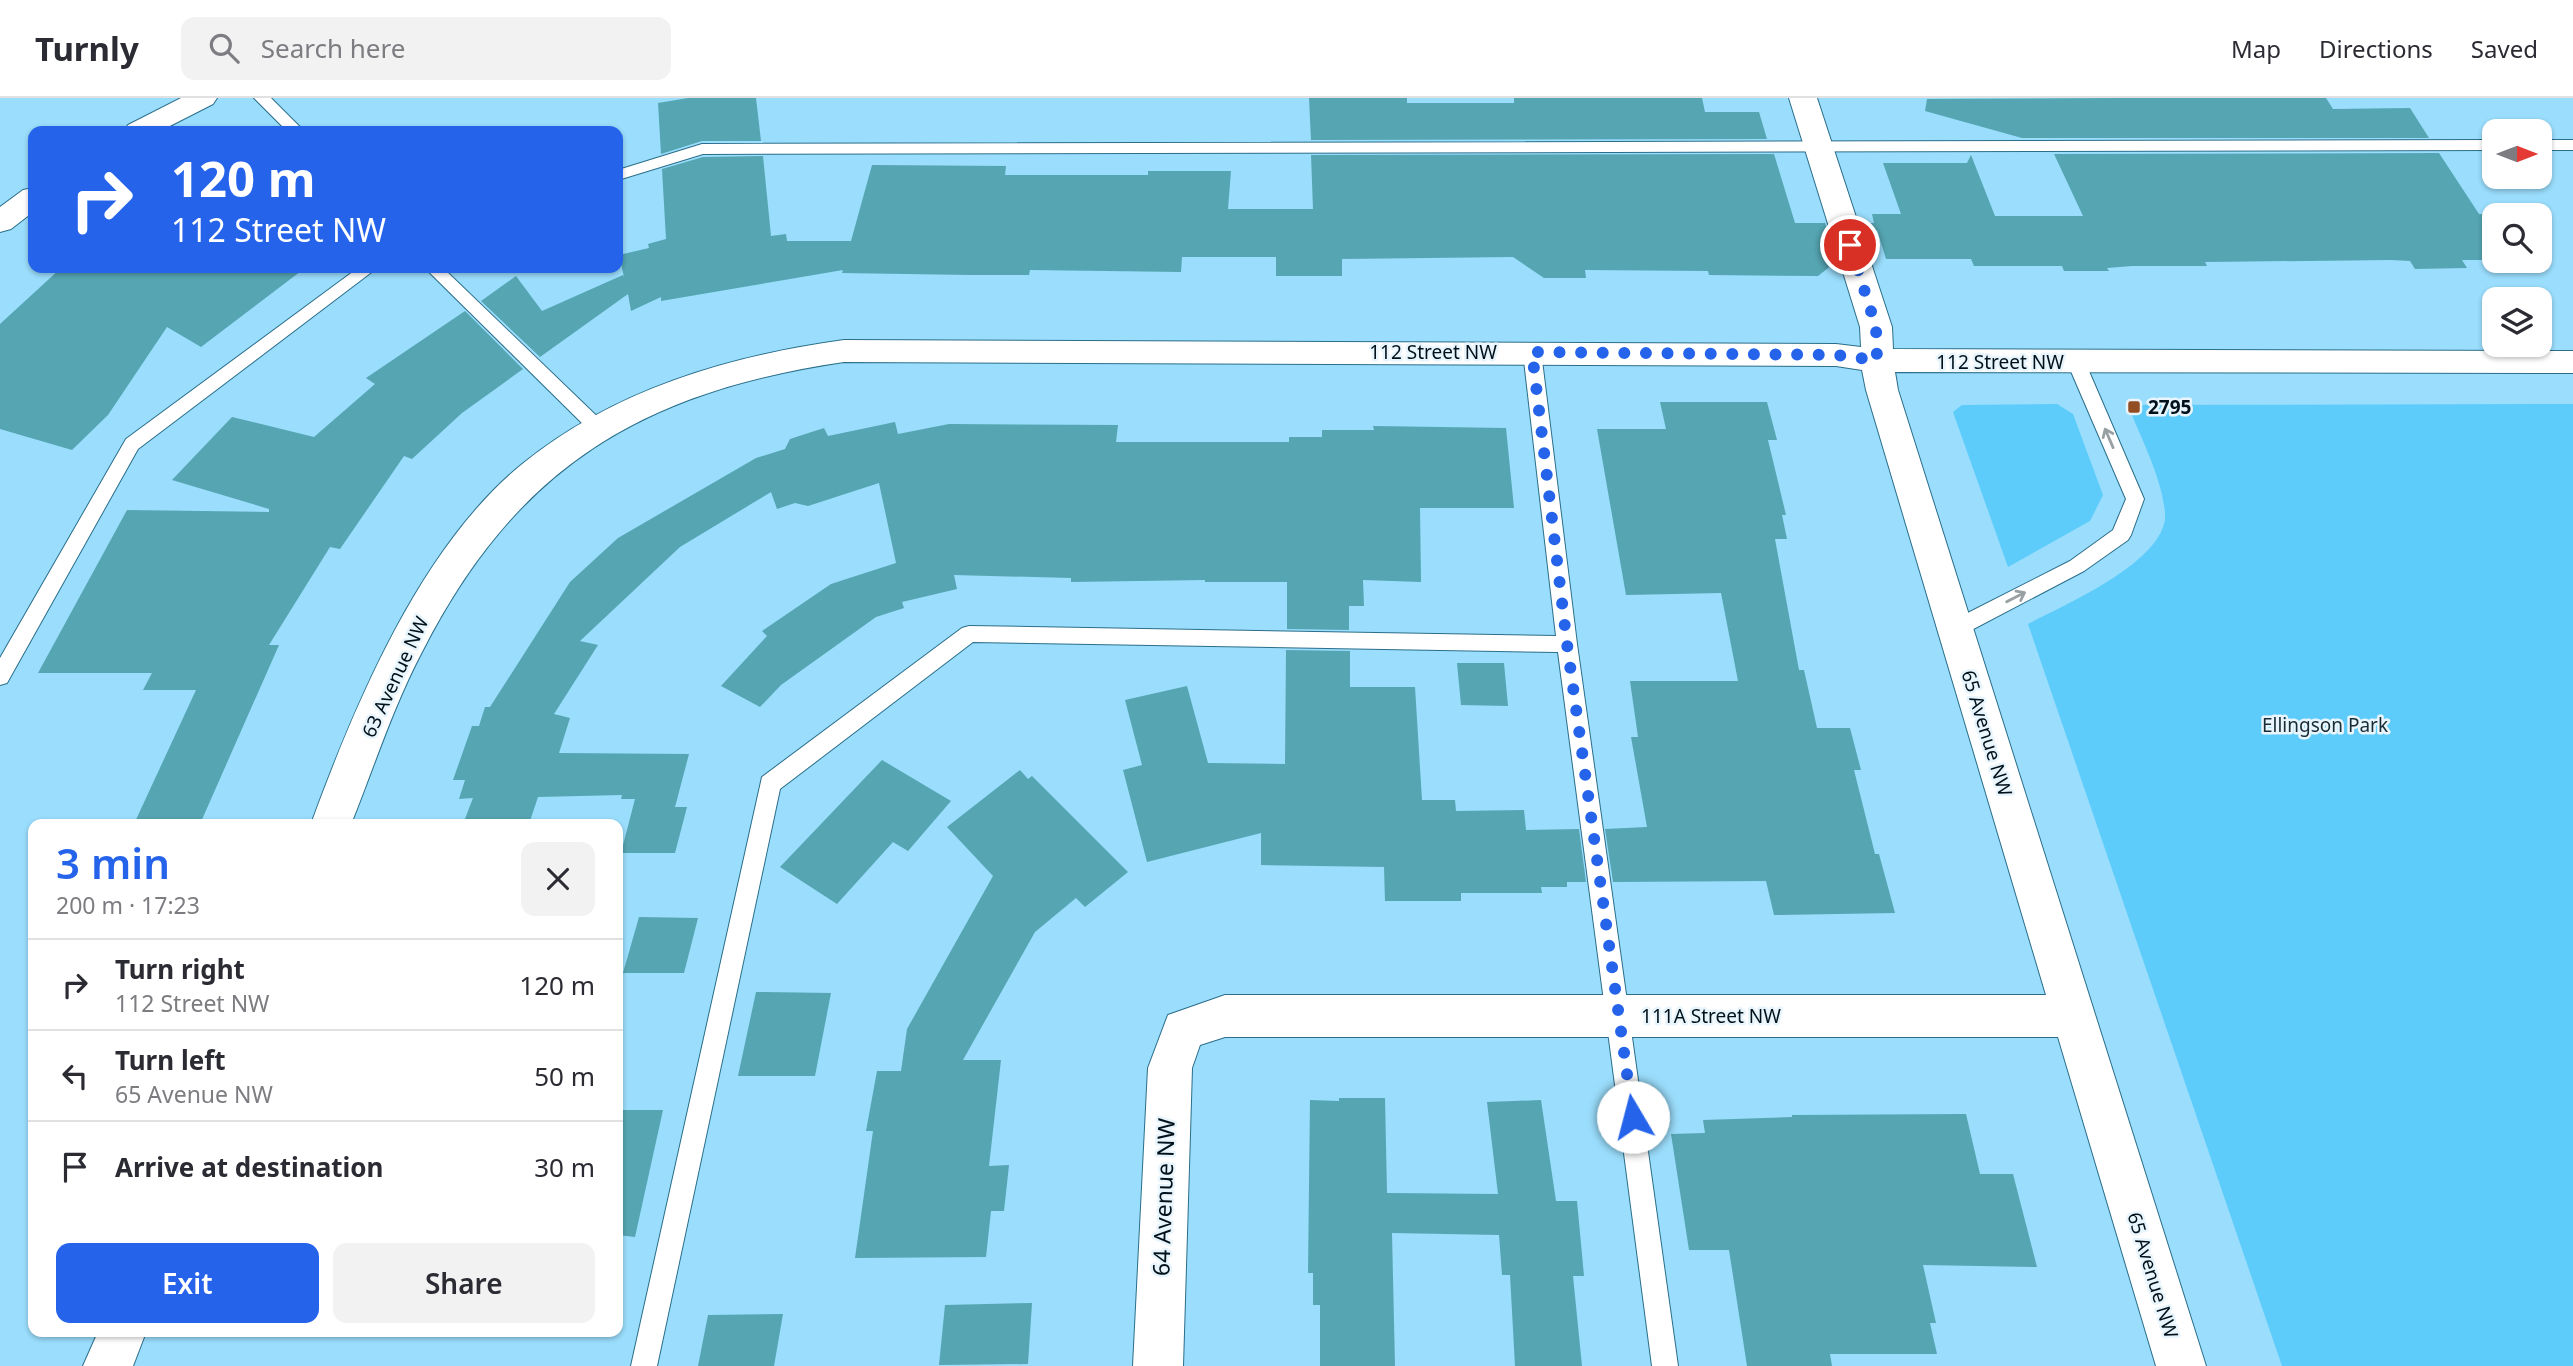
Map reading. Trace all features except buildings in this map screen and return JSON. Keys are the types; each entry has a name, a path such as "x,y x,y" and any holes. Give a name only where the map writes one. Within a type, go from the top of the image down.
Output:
{"street":[{"path":"148,126 202,98"},
{"name":"65 Avenue NW","path":"1803,98 1876,327 1877,360 1882,390 2181,1366"},
{"path":"0,222 28,201"},
{"name":"112 Street NW","path":"531,476 599,429 658,399 719,375 760,364 844,351 1532,352 1836,355 1877,360 2076,362 2573,362"},
{"name":"63 Avenue NW","path":"333,819 385,692 425,612 475,539 531,476"},
{"name":"111A Street NW","path":"1183,1030 1225,1016 2074,1016"},
{"name":"64 Avenue NW","path":"1158,1366 1170,1068 1183,1030"},
{"path":"108,1366 120,1337"}],"lane":[{"path":"262,98 291,126"},
{"path":"623,173 702,149 2482,145"},
{"path":"2552,145 2573,145"},
{"path":"0,677 132,444 362,273"},
{"path":"438,273 599,429"},
{"path":"1532,352 1567,644 1665,1366"},
{"path":"1955,629 2077,566 2121,536 2135,499 2076,362"},
{"path":"644,1366 770,784 969,634 1567,644"}],"green space":[{"path":"2057,404 2073,414 2103,495 2090,521 2008,567 1953,412 1962,405"},
{"name":"Ellingson Park","path":"2573,404 2573,1366 2282,1366 2028,624 2112,579 2151,547 2162,530 2165,512 2163,498 2150,457 2128,405"}],"place":[{"name":"2795","path":"2134,407"}],"route":[{"path":"1633,1117 1567,644 1532,352 1836,355 1877,360 1876,327 1850,245"}]}
